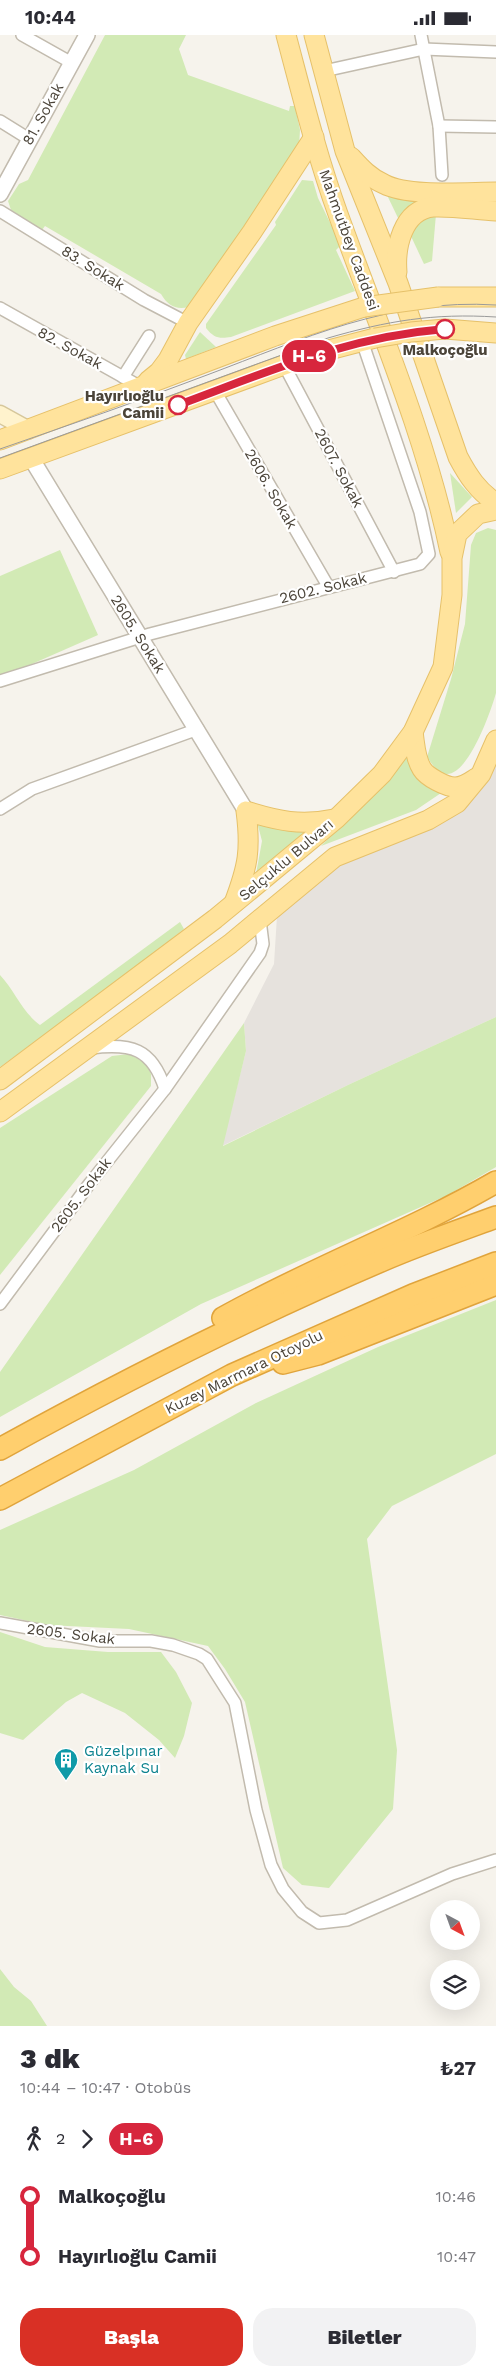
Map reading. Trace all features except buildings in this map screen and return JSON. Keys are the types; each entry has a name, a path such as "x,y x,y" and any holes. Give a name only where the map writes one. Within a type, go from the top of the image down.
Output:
{"highway":[{"path":"140,1373 194,1334 254,1301 425,1220 496,1182"},
{"path":"0,1449 140,1373 325,1285 496,1217"},
{"name":"Kuzey Marmara Otoyolu","path":"0,1499 232,1375 413,1295 496,1263"},
{"path":"232,1375 318,1354 496,1283"}],"main road":[{"name":"Mahmutbey Caddesi","path":"286,35 337,212 406,399 442,515 452,558"},
{"name":"Mahmutbey Caddesi","path":"314,35 344,151 398,283 458,457 470,480 485,496 496,503"},
{"path":"141,387 163,366 179,344 188,323 252,232 314,137"},
{"path":"344,151 366,173 385,185 410,191 496,192"},
{"path":"398,283 396,257 398,242 406,225 416,213 432,207 496,211"},
{"path":"0,440 275,336 364,307 438,297 496,297"},
{"path":"0,469 284,365 369,340 411,332 445,329 496,333"},
{"path":"0,413 29,430"},
{"path":"452,558 458,534 469,521 478,514 496,510"},
{"name":"Selçuklu Bulvarı","path":"0,1080 234,904 336,819 382,774 412,732 443,667 452,595 452,558"},
{"path":"412,732 416,755 422,771 438,782 455,787 467,784 481,774"},
{"name":"Selçuklu Bulvarı","path":"0,1112 260,920 335,857 428,821 457,803 481,774 496,740"},
{"path":"234,904 248,861 249,835 246,811 277,821 300,823 336,819"}],"street":[{"path":"22,35 72,63"},
{"name":"81. Sokak","path":"0,194 87,35"},
{"path":"421,35 439,126 442,175"},
{"path":"324,71 424,49 496,52"},
{"path":"0,121 30,139"},
{"path":"439,126 496,127"},
{"name":"83. Sokak","path":"0,211 144,300 188,323"},
{"name":"82. Sokak","path":"0,308 141,387"},
{"path":"123,377 150,335"},
{"name":"2602. Sokak","path":"0,681 139,637 328,586 394,572 420,563 429,554 420,512 369,340"},
{"name":"2607. Sokak","path":"284,365 394,572"},
{"name":"2606. Sokak","path":"215,391 328,586"},
{"name":"2605. Sokak","path":"31,458 139,637 198,729 246,811"},
{"path":"0,809 32,789 198,729"},
{"name":"2605. Sokak","path":"0,1304 90,1183 165,1089 260,953 263,944 260,920"},
{"path":"86,1049 112,1045 134,1048 150,1059 159,1071 165,1089"},
{"name":"2605. Sokak","path":"0,1623 100,1641 151,1641 173,1645 199,1654 207,1659 235,1703 256,1810 271,1865 283,1889 302,1912 319,1923 347,1920 452,1874 496,1861"}],"shaded area":[{"path":"496,762 496,1017 350,1084 222,1146 246,1051 244,1023 274,964 277,916 335,867 454,814"}],"green space":[{"path":"105,35 186,35 179,49 188,75 289,111 290,106 295,106 300,130 299,147 189,307 180,308 173,306 161,294 45,226 42,230 11,210 8,201 19,184 28,180"},
{"path":"302,180 313,181 318,198 341,245 336,250 355,291 231,337 220,338 214,336 206,328 206,324 276,225 275,222"},
{"path":"386,193 416,201 399,220"},
{"path":"436,214 432,261 424,264 409,232 419,218"},
{"path":"200,332 216,347 186,359 185,355"},
{"path":"450,473 472,497 456,513"},
{"path":"488,528 496,530 496,693 484,727 471,753 455,771 444,774 427,757 451,679 465,624 471,545 476,533"},
{"path":"60,550 98,635 0,678 0,576"},
{"path":"406,750 411,766 418,777 444,791 416,810 321,846 385,781"},
{"path":"256,818 278,829 307,830 256,874 262,841"},
{"path":"180,922 184,929 124,977 0,1067 0,975 23,1008 40,1025"},
{"path":"496,1017 496,1167 448,1195 201,1304 0,1417 0,1372 244,1023 246,1051 223,1146 350,1084"},
{"path":"129,1054 146,1063 151,1074 151,1086 0,1275 0,1128 112,1056"},
{"path":"496,1300 496,1454 392,1506 367,1539 397,1750 393,1809 329,1888 302,1885 283,1868 245,1702 225,1669 208,1646 129,1629 47,1625 0,1615 0,1530 134,1470 256,1403 378,1347"},
{"path":"0,1632 45,1647 108,1652 161,1652 176,1672 192,1703 184,1736 175,1758 159,1740 125,1713 82,1693 66,1702 23,1740 0,1733"},
{"path":"0,1969 14,1987 31,2001 47,2026 0,2026"}],"tram line":[{"path":"0,449 348,324 420,308 457,305 496,305"},
{"path":"0,458 328,338 370,327 431,317 496,317"}],"bus line":[{"name":"H-6","path":"178,405 326,351 362,341 411,332 445,329"}],"place":[{"name":"Malkoçoğlu","path":"445,329"},
{"name":"Hayırlıoğlu Camii","path":"178,405"},
{"name":"Güzelpınar Kaynak Su","path":"66,1781"}]}
